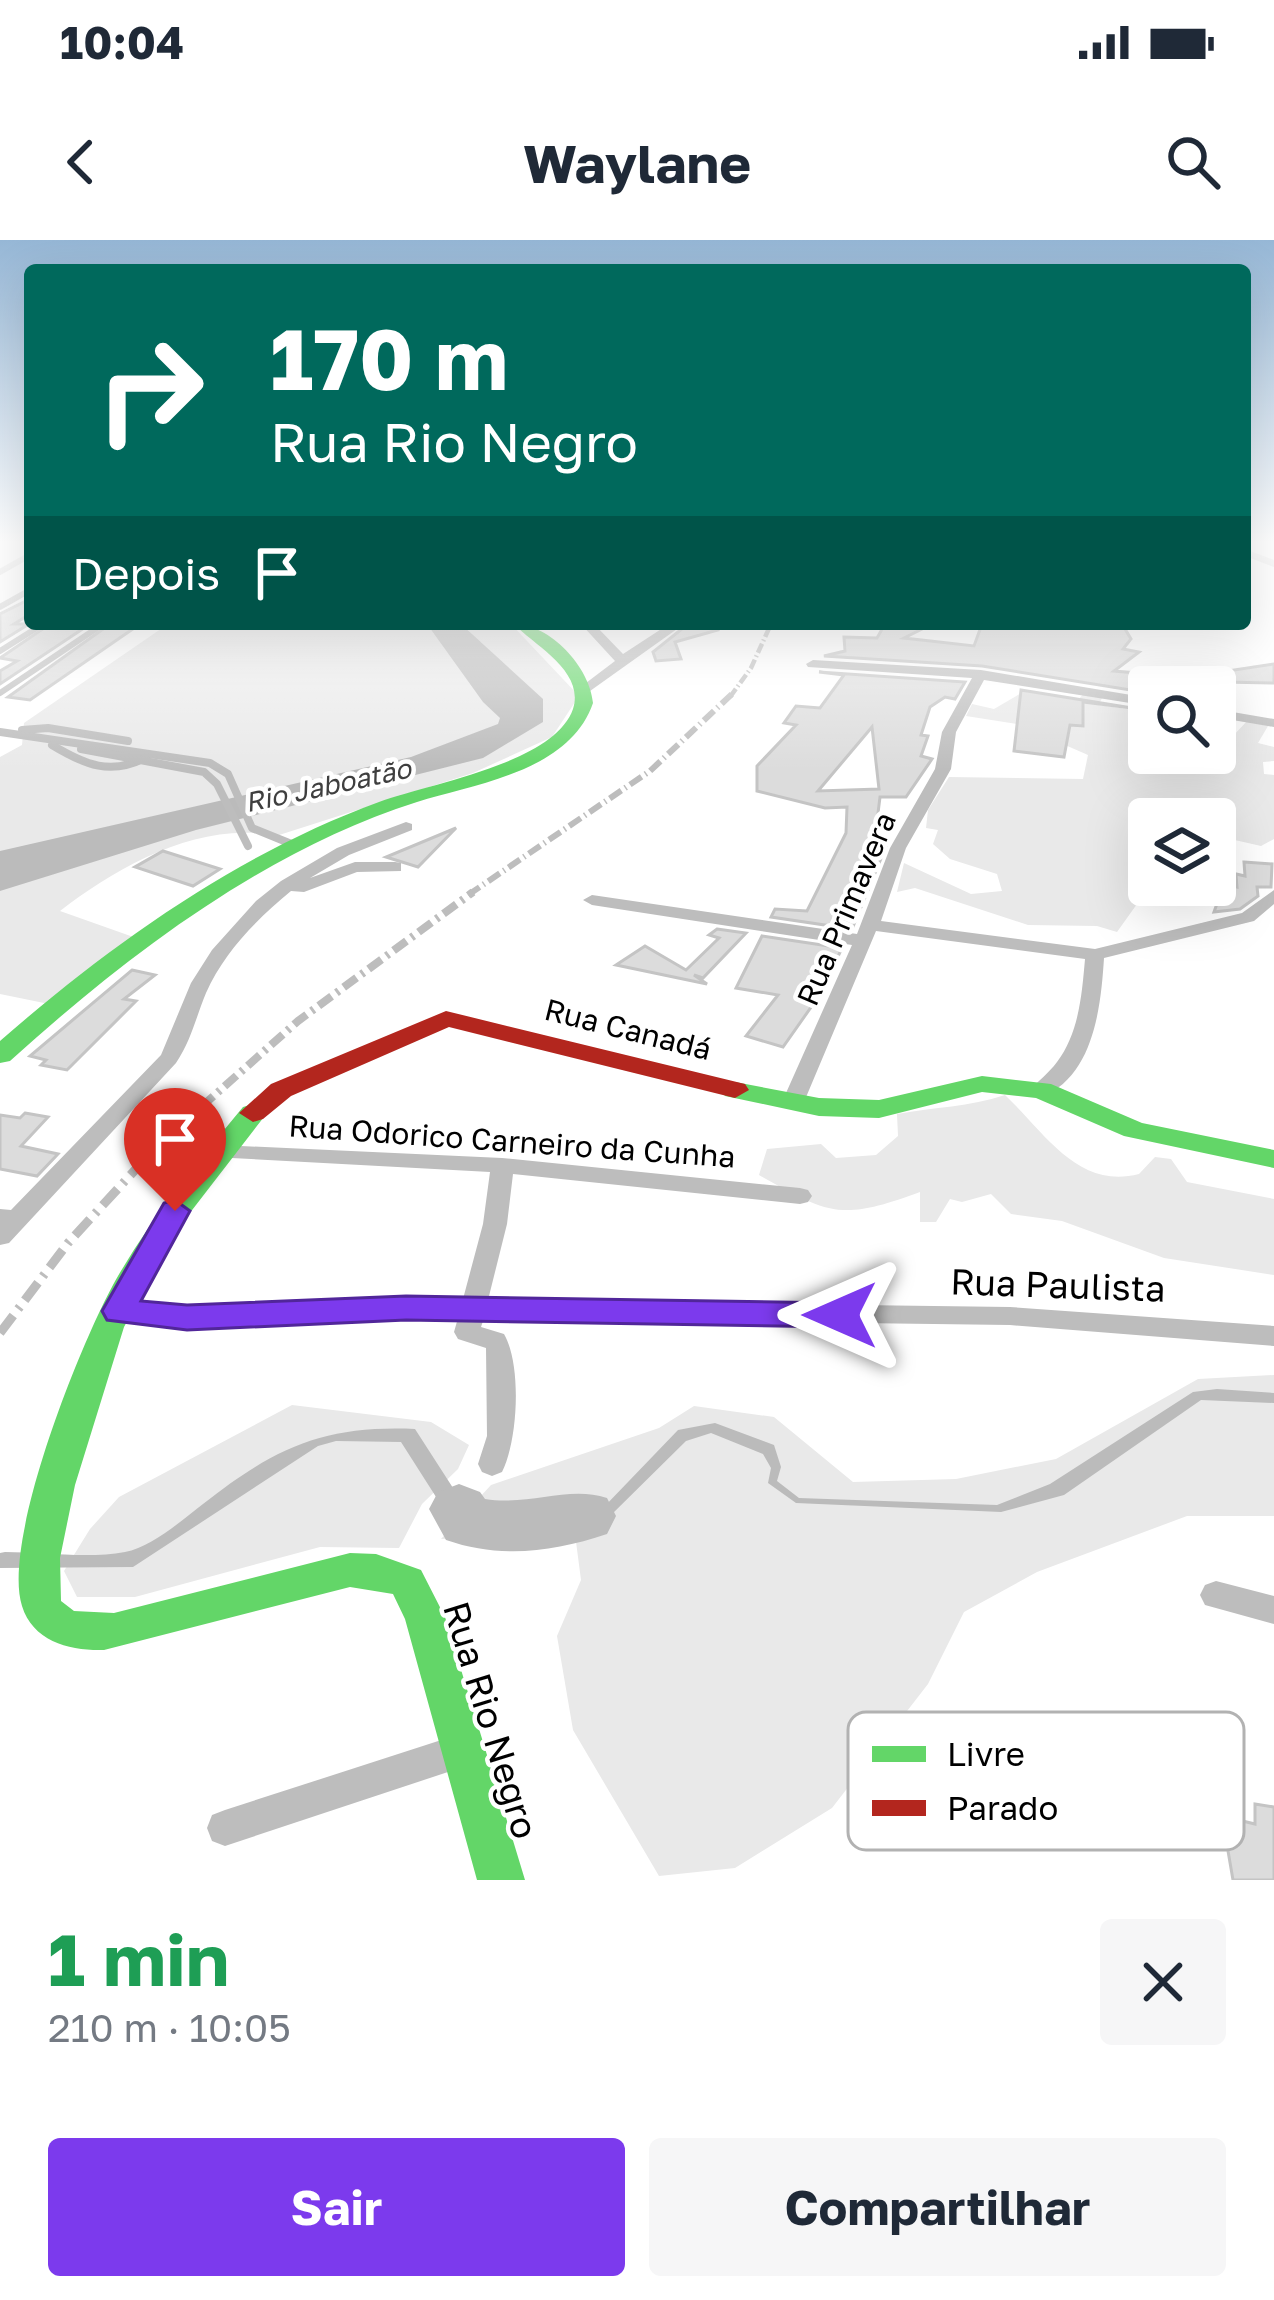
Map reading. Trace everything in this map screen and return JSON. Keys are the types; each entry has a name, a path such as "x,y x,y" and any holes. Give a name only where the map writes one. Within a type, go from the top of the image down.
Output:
{"street":[{"path":"0,1055 254,855 296,846 544,746 578,721 586,701 582,682 529,630"},
{"path":"593,630 622,661"},
{"path":"583,692 669,630"},
{"path":"813,664 981,674 1128,698"},
{"name":"Rua Primavera","path":"793,1102 867,933 898,848 943,769 949,732 981,674"},
{"path":"1236,717 1274,723"},
{"path":"6,1224 173,1053 195,994 233,934 263,902 328,857 406,827"},
{"path":"233,934 312,881 360,866 395,867"},
{"path":"592,900 1095,955 1248,917 1274,895"},
{"path":"1041,1090 1074,1060 1084,1036 1095,955"},
{"name":"Rua Canadá","path":"446,1019 793,1102 879,1109 982,1084 1041,1090 1134,1130 1274,1159"},
{"name":"Rua Rio Negro","path":"446,1019 268,1097 159,1233 97,1354 36,1575 44,1610 59,1625 85,1633 144,1626 350,1570 376,1571 407,1582 425,1617 501,1880"},
{"name":"Rua Odorico Carneiro da Cunha","path":"220,1152 502,1165 800,1196"},
{"path":"492,1465 501,1436 499,1348 495,1341 467,1332 495,1224 502,1165"},
{"name":"Rua Paulista","path":"119,1311 187,1318 406,1308 1010,1316 1274,1336"},
{"path":"1216,1595 1274,1610"},
{"path":"224,1828 464,1750"}],"lane":[{"path":"0,651 33,630"},
{"path":"0,693 95,630"},
{"path":"0,735 158,749 221,768 252,828 296,846"},
{"path":"0,735 204,772 222,794 238,833 254,855"},
{"path":"52,745 84,765 104,770 123,769 158,749"}],"shaded area":[{"path":"159,630 517,630 579,696 552,737 473,773 276,836 248,833 190,841 108,878 60,911 139,939 49,1004 0,994 0,757 22,745 24,723"},
{"path":"1023,692 1079,699 1084,693 1104,695 1098,705 1128,709 1128,774 1236,774 1236,733 1247,721 1268,726 1258,743 1274,747 1274,761 1263,762 1264,774 1274,775 1274,839 1261,846 1236,840 1236,798 1128,798 1128,906 1136,906 1117,932 1097,926 1028,925 915,888 897,892 904,863 971,894 1002,891 997,874 950,859 933,844 938,830 926,828 928,810 949,777 1083,779 1088,755 1017,724 966,716 972,704 994,709"},
{"path":"1005,1095 1064,1155 1098,1174 1139,1174 1155,1157 1171,1159 1187,1182 1274,1199 1274,1275 1164,1258 1062,1221 1011,1214 991,1194 962,1202 950,1199 936,1222 920,1222 920,1192 872,1207 837,1209 803,1199 759,1175 767,1149 821,1144 836,1158 876,1155 898,1136 897,1114"},
{"path":"1274,1375 1274,1516 1187,1516 1037,1572 964,1612 928,1684 906,1712 848,1712 848,1787 832,1808 735,1868 659,1876 573,1730 557,1636 581,1580 575,1534 441,1539 491,1485 659,1428 694,1406 774,1417 853,1482 956,1479 1056,1459 1198,1379"},
{"path":"292,1405 431,1422 469,1445 458,1469 422,1504 399,1548 320,1547 135,1597 77,1597 64,1571 90,1529 119,1497"}],"water":[{"name":"Rio Jaboatão","path":"431,630 468,630 543,699 543,722 483,758 196,830 0,891 0,851 411,757 498,724 500,718"},
{"path":"1193,1392 1274,1393 1274,1403 1201,1400 1064,1495 1001,1512 796,1503 768,1483 771,1468 763,1454 711,1433 686,1441 608,1518 469,1528 452,1522 401,1442 336,1441 318,1446 133,1567 0,1568 0,1553 5,1552 96,1555 146,1545 253,1468 302,1444 353,1431 415,1429 464,1505 517,1513 603,1508 678,1430 715,1423 774,1445 781,1467 777,1481 799,1498 997,1505 1050,1484"}],"building":[{"path":"0,617 24,617 14,624 24,627 0,642"},
{"path":"41,630 81,630 0,684 0,671 17,661 0,658"},
{"path":"102,630 131,630 30,700 8,697"},
{"path":"680,630 718,630 675,642 681,659 656,661 653,652"},
{"path":"882,630 920,630 904,638 974,646 980,630 1126,630 1131,639 1123,649 1139,652 1114,671 1128,672 1128,690 982,666 824,656 845,651 844,637 877,638"},
{"path":"1274,664 1274,683 1236,682 1236,670"},
{"path":"819,672 965,682 955,699 945,697 930,707 921,735 928,736 921,756 932,759 906,797 880,797 875,837 889,839 852,929 771,917 775,909 807,911 846,833 847,807 825,808 757,791 757,766 796,725 784,723 796,706 820,708 844,675","holes":["872,727 879,789 818,791"]},
{"path":"1021,690 1128,707 1083,702 1083,726 1070,725 1064,757 1014,751"},
{"path":"456,828 418,867 386,857"},
{"path":"163,851 220,869 193,886 135,867"},
{"path":"1244,862 1272,864 1271,887 1257,887 1258,896 1240,909 1214,912 1216,906 1236,906 1236,874 1245,876"},
{"path":"717,929 746,933 703,978 694,975 707,984 616,965 645,946 686,970 719,938 709,935"},
{"path":"762,936 842,948 821,993 783,1047 746,1036 778,995 736,988"},
{"path":"132,970 155,975 124,999 136,1001 67,1070 41,1065 46,1060 30,1056"},
{"path":"25,1113 48,1117 21,1146 58,1154 37,1176 0,1169 0,1115 20,1118"},
{"path":"1255,1804 1274,1807 1274,1880 1233,1880 1228,1850 1244,1850 1244,1821 1255,1824"}],"waterway":[{"path":"459,1509 467,1522 516,1529 586,1516"}],"railway":[{"path":"730,697 751,668 768,630"},
{"path":"468,895 650,771 732,694"},
{"path":"156,1147 298,1021 473,892"},
{"path":"0,1333 68,1243 156,1147"}],"traffic: fast":[{"path":"0,1055 132,948 283,854 383,807 518,763 564,735 579,717 583,689 568,664 529,630"},
{"path":"735,1090 819,1107 879,1109 982,1084 1041,1090 1134,1130 1274,1159"},
{"path":"253,1113 168,1220 101,1343 47,1523 38,1587 42,1606 64,1627 114,1631 350,1570 376,1571 407,1582 425,1617 501,1880"}],"traffic: jam":[{"path":"253,1113 281,1090 446,1019 735,1090"}],"route":[{"path":"175,1211 119,1311 187,1318 406,1308 840,1315"}]}
